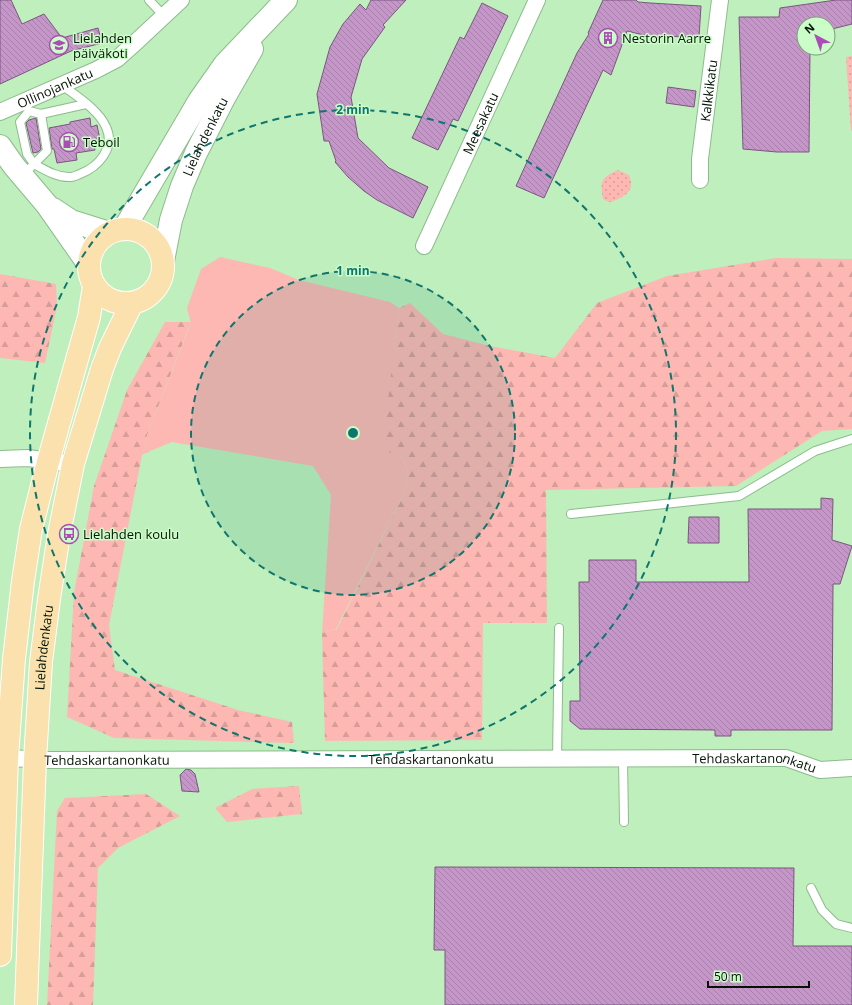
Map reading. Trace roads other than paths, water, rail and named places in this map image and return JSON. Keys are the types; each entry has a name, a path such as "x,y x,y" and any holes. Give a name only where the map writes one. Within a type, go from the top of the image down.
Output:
{"main road":[{"name":"Lielahdenkatu","path":"117,231 199,101 225,64 267,22 286,0"},
{"name":"Lielahdenkatu","path":"163,260 172,220 182,186 196,153 224,98 267,22"},
{"path":"0,146 28,170 47,205 89,265"},
{"path":"47,205 71,221 117,231 132,229 146,235 157,246 163,260 163,274 158,286 143,300 123,304 110,300 98,292 91,279 89,258 94,246 98,241 117,231"},
{"path":"0,955 7,758 14,659 23,581 31,529 48,462 89,317 94,286"},
{"name":"Lielahdenkatu","path":"26,1005 35,760 42,662 59,534 73,464 102,369 110,348 132,303"}],"street":[{"name":"Ollinojankatu","path":"0,112 27,106 62,84 117,59 133,46 181,0"},
{"name":"Meesakatu","path":"424,246 537,0"},
{"name":"Kalkkikatu","path":"700,180 700,159 720,0"},
{"path":"0,459 28,458 48,462 73,464"},
{"name":"Tehdaskartanonkatu","path":"7,758 35,760 786,758 820,770 852,768"}],"lane":[{"path":"149,0 164,16"},
{"path":"28,170 72,178 89,170 100,162 109,144 107,127 96,112 62,84"},
{"path":"28,170 27,154 20,122 27,106 41,114 86,104"},
{"path":"28,170 47,151 41,114"},
{"path":"571,514 739,496 816,451 852,439"},
{"path":"557,759 559,628"},
{"path":"623,759 624,822"},
{"path":"811,888 822,910 836,924 852,928"}],"place":[{"name":"Nestorin Aarre","path":"608,38"},
{"name":"Lielahden päiväkoti","path":"59,45"},
{"name":"Teboil","path":"69,142"},
{"name":"Lielahden koulu","path":"69,534"}]}
